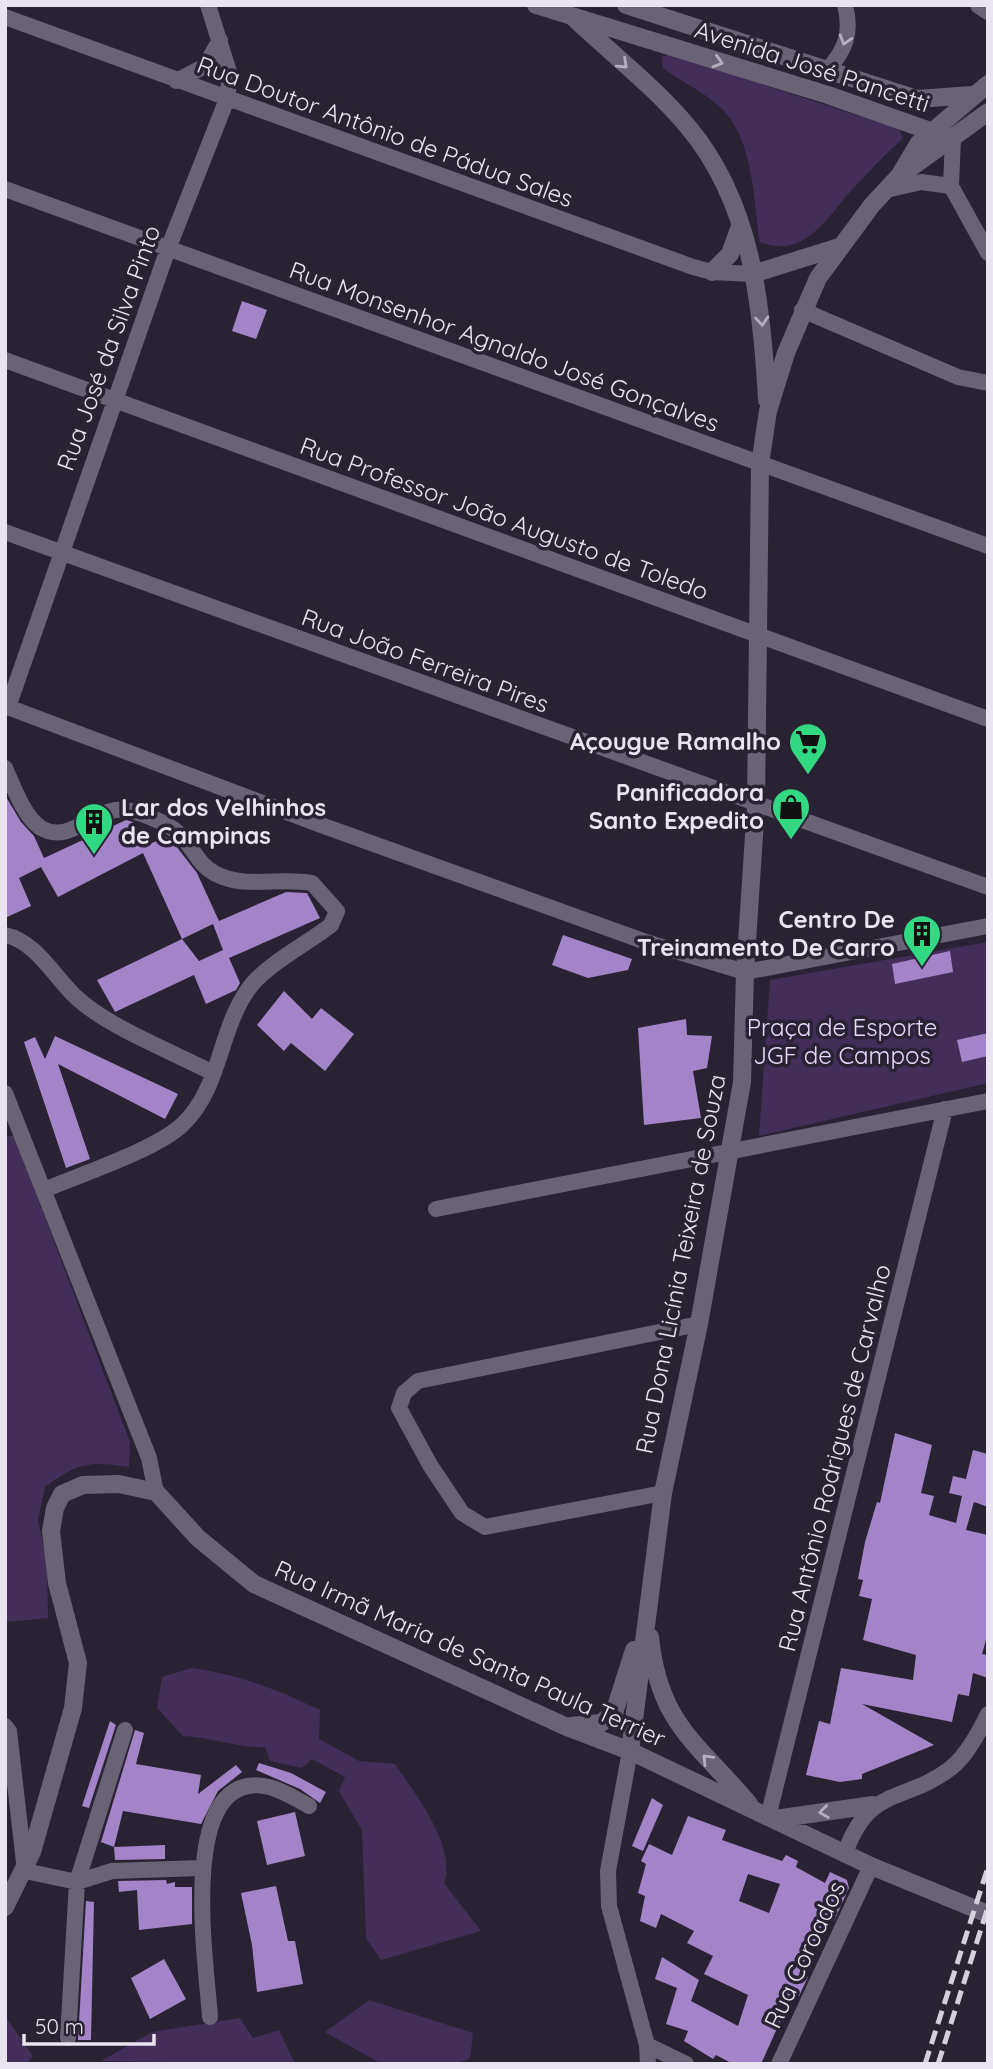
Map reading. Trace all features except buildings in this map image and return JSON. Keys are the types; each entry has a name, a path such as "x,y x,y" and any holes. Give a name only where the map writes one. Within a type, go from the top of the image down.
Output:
{"main road":[{"name":"Avenida José Pancetti","path":"536,5 828,95 953,139"},
{"name":"Avenida José Pancetti","path":"626,5 917,99 972,95"},
{"path":"978,5 988,11"},
{"path":"574,18 688,127 723,177 740,226 760,300 768,411"},
{"path":"892,184 919,143 988,84"},
{"name":"Rua Dona Licínia Teixeira de Souza","path":"629,1751 663,1493 699,1324 742,1082 745,972 756,805 760,464 768,411 802,310 818,278 839,247 892,184 988,112"},
{"path":"712,272 730,254 740,226"},
{"path":"753,274 839,247"},
{"path":"6,1902 26,1871 62,1755 73,1708 78,1663 57,1583 51,1531 55,1508 62,1494 83,1485 119,1484 156,1492"},
{"name":"Rua Irmã Maria de Santa Paula Terrier","path":"156,1492 198,1538 254,1584 567,1727 629,1751 872,1866 988,1914"},
{"path":"648,1611 652,1652 669,1711 687,1738 765,1815 873,1805"},
{"path":"567,1727 601,1723 614,1713 648,1611"}],"street":[{"name":"Rua José da Silva Pinto","path":"6,706 168,249 227,99 230,75 208,5"},
{"path":"827,70 846,45 849,26 845,5"},
{"name":"Rua Doutor Antônio de Pádua Sales","path":"5,16 176,81 712,272 753,274"},
{"path":"176,81 205,66 220,40"},
{"path":"953,139 951,186 988,253"},
{"path":"892,184 921,182 951,186"},
{"name":"Rua Monsenhor Agnaldo José Gonçalves","path":"5,189 988,546"},
{"path":"802,310 958,377 988,383"},
{"name":"Rua Professor João Augusto de Toledo","path":"5,360 988,719"},
{"name":"Rua João Ferreira Pires","path":"5,532 988,887"},
{"path":"6,706 386,849 646,942 745,972 988,926"},
{"path":"5,768 30,818 42,828 69,830 110,810 124,809 177,831 203,866 219,876 233,880 312,883 332,902 337,911 331,925 248,989 231,1023 204,1097 180,1128 156,1142 44,1190"},
{"path":"5,935 17,937 33,951 78,1000 213,1073"},
{"path":"5,1093 149,1458 156,1492"},
{"path":"436,1209 988,1101"},
{"name":"Rua Antônio Rodrigues de Carvalho","path":"765,1815 945,1109"},
{"path":"663,1493 485,1527 463,1513 430,1465 399,1408 404,1393 418,1381 699,1324"},
{"path":"845,1853 851,1836 873,1805 933,1779 952,1767 964,1754 988,1714"},
{"path":"5,1726 9,1731 26,1871 76,1882 112,1871 200,1868"},
{"path":"68,2038 76,1882 125,1730"},
{"path":"629,1751 608,1871 609,1906 647,2045 648,2064"},
{"path":"210,2017 200,1868 216,1811 238,1790 248,1786 275,1788 309,1806"},
{"name":"Rua Coroados","path":"779,2064 872,1866"},
{"path":"647,2045 686,2064"}],"green space":[{"path":"670,54 899,129 903,138 857,184 816,231 804,240 777,246 760,242 750,171 740,136 732,121 715,102 663,68 662,57"},
{"name":"Praça de Esporte JGF de Campos","path":"988,942 988,1083 759,1136 770,980"},
{"path":"5,1136 14,1136 130,1442 129,1467 85,1465 67,1472 45,1487 38,1520 47,1562 48,1618 5,1622"},
{"path":"191,1668 241,1679 304,1702 320,1710 319,1739 359,1761 395,1764 423,1805 439,1837 445,1853 444,1883 481,1931 381,1960 366,1938 362,1830 339,1791 345,1777 312,1759 302,1768 270,1761 265,1747 183,1736 157,1708 162,1677"},
{"path":"369,2000 473,2033 470,2059 453,2064 382,2064 325,2032"},
{"path":"5,2016 33,2056 26,2064 5,2064"},
{"path":"240,2018 253,2038 279,2030 295,2064 101,2061 152,2032"}],"railway":[{"path":"925,2064 988,1867"},
{"path":"938,2064 988,1907"}],"place":[{"name":"Açougue Ramalho","path":"808,776"},
{"name":"Panificadora Santo Expedito","path":"791,841"},
{"name":"Lar dos Velhinhos de Campinas","path":"94,856"},
{"name":"Centro De Treinamento De Carro","path":"922,968"}]}
